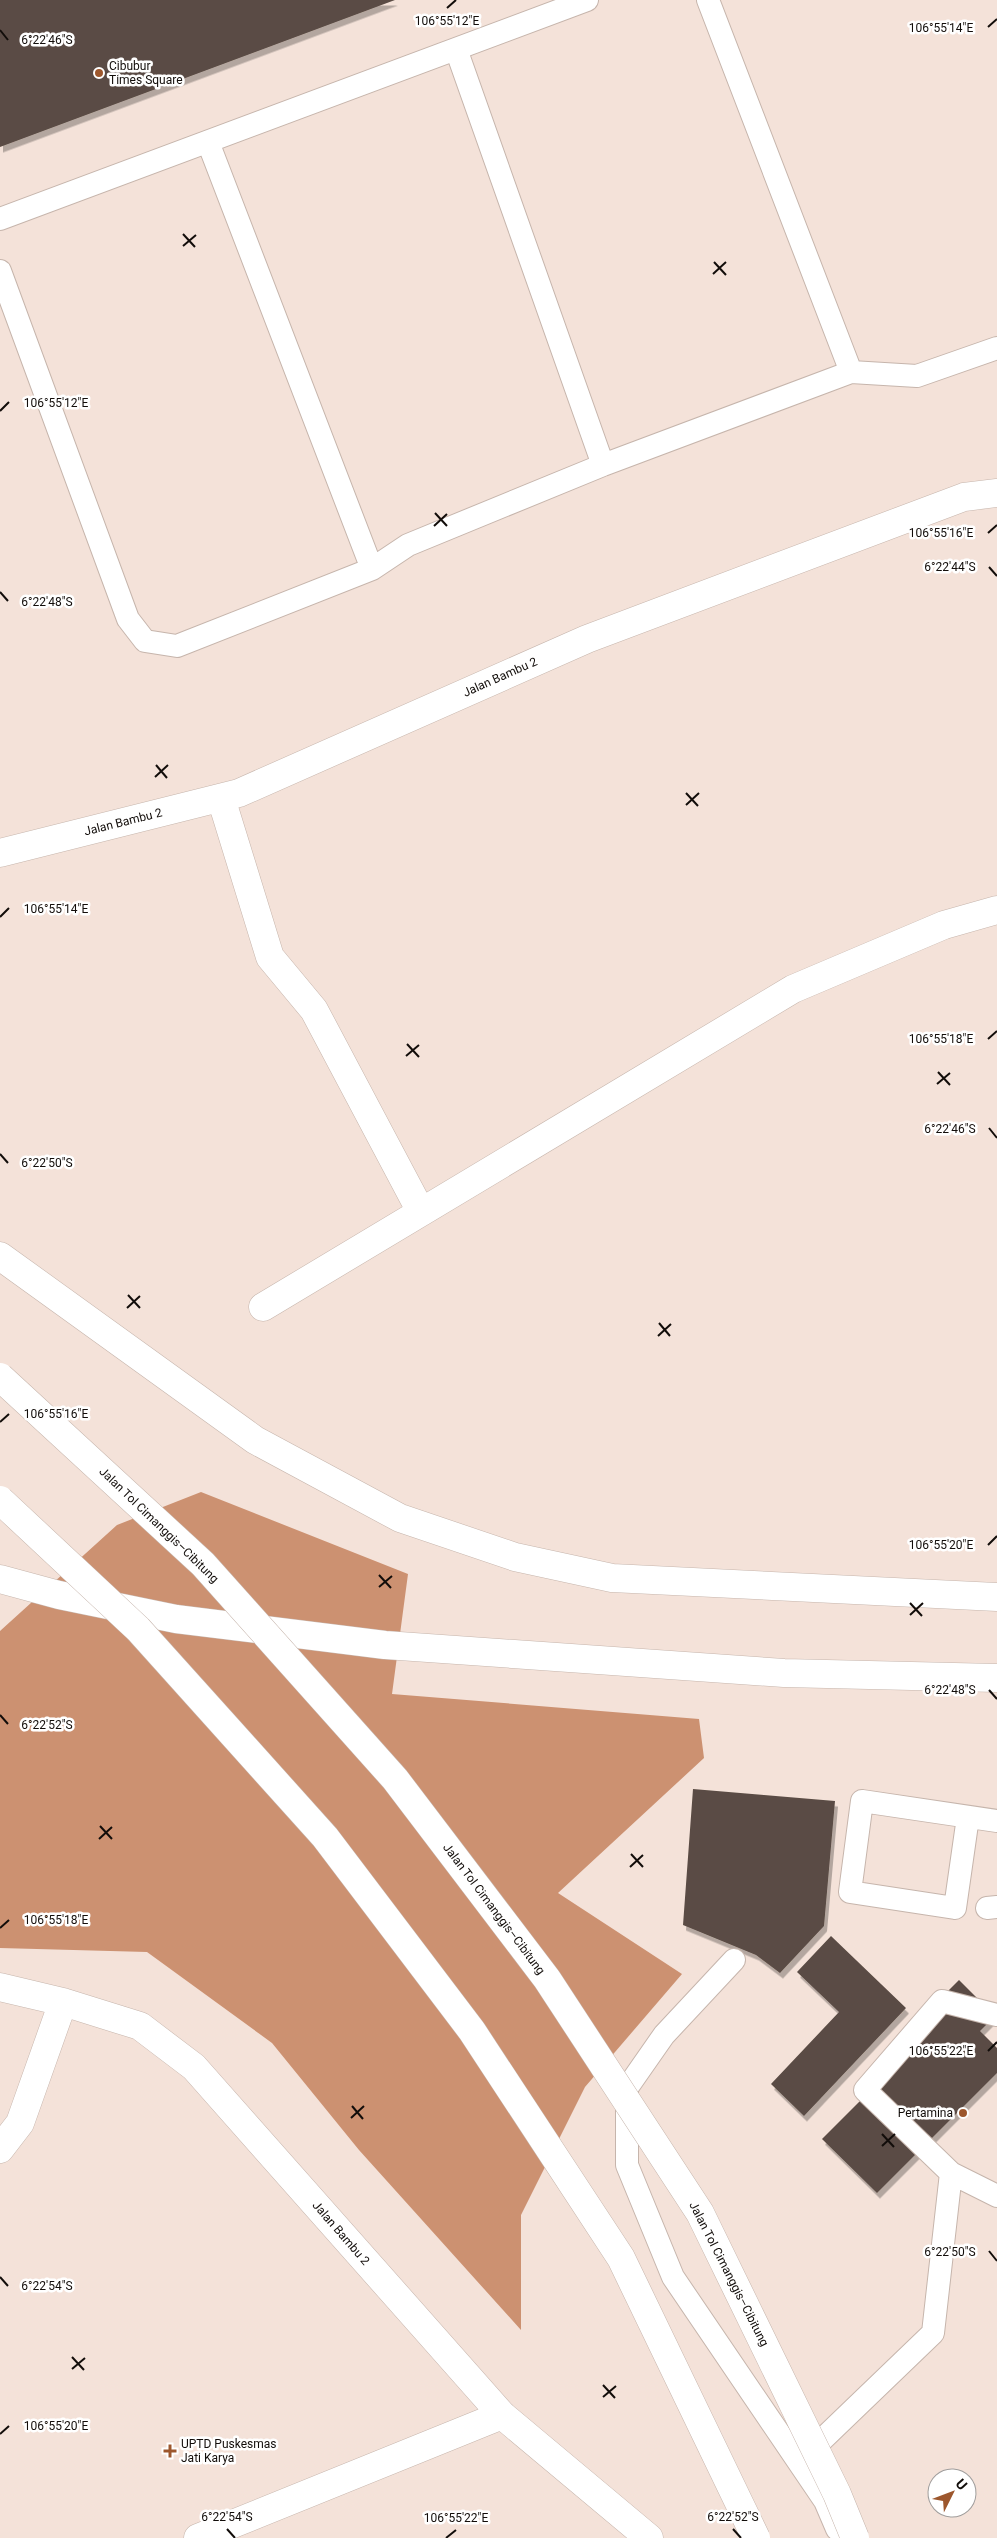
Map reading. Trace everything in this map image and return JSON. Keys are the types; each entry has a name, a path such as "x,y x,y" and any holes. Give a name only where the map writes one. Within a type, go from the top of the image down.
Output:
{"main road":[{"name":"Jalan Bambu 2","path":"0,853 239,793 587,639 964,497 997,493"},
{"path":"221,798 270,957 314,1010 420,1210"},
{"path":"263,1307 420,1210 793,989 944,925 997,910"},
{"path":"0,1256 255,1440 400,1518 515,1557 612,1578 830,1587 997,1597"},
{"name":"Jalan Tol Cimanggis–Cibitung","path":"0,1377 203,1564 396,1779 547,1979 700,2213 837,2494 855,2538"},
{"path":"0,1500 138,1629 325,1837 472,2031 621,2258 756,2538"},
{"path":"0,1579 59,1595 176,1619 385,1645 784,1673 997,1678"},
{"name":"Jalan Bambu 2","path":"0,1987 63,2002 140,2026 194,2067 502,2415 649,2538"},
{"path":"0,2149 20,2124 63,2002"},
{"path":"198,2538 502,2415"}],"lane":[{"path":"0,219 586,0"},
{"path":"708,0 851,372"},
{"path":"456,49 604,465"},
{"path":"208,142 372,569"},
{"path":"0,271 128,619 145,641 177,646 372,569 408,545 604,465 851,372 917,376 997,348"},
{"path":"968,1817 956,1908 850,1892 862,1801 997,1821"},
{"path":"734,1960 664,2035 628,2088 627,2164 673,2277 825,2501 841,2538"},
{"path":"997,2015 942,2001 865,2090 951,2173 997,2196"},
{"path":"799,2462 933,2333 951,2173"}],"shaded area":[{"path":"201,1492 408,1574 392,1694 699,1719 704,1758 558,1893 682,1974 585,2087 521,2215 521,2330 359,2150 272,2043 147,1952 0,1948 0,1631 117,1525"}],"building":[{"name":"Cibubur Times Square","path":"0,0 395,0 0,147"},
{"path":"693,1789 835,1801 824,1926 780,1973 756,1955 683,1925"},
{"path":"831,1936 906,2008 804,2116 771,2084 839,2012 797,1972"},
{"path":"959,1980 995,2016 980,2031 997,2048 997,2073 877,2193 822,2139 932,2029 921,2018"}],"place":[{"name":"Cibubur Times Square","path":"99,73"},
{"name":"Pertamina","path":"963,2113"},
{"name":"UPTD Puskesmas Jati Karya","path":"170,2451"}]}
